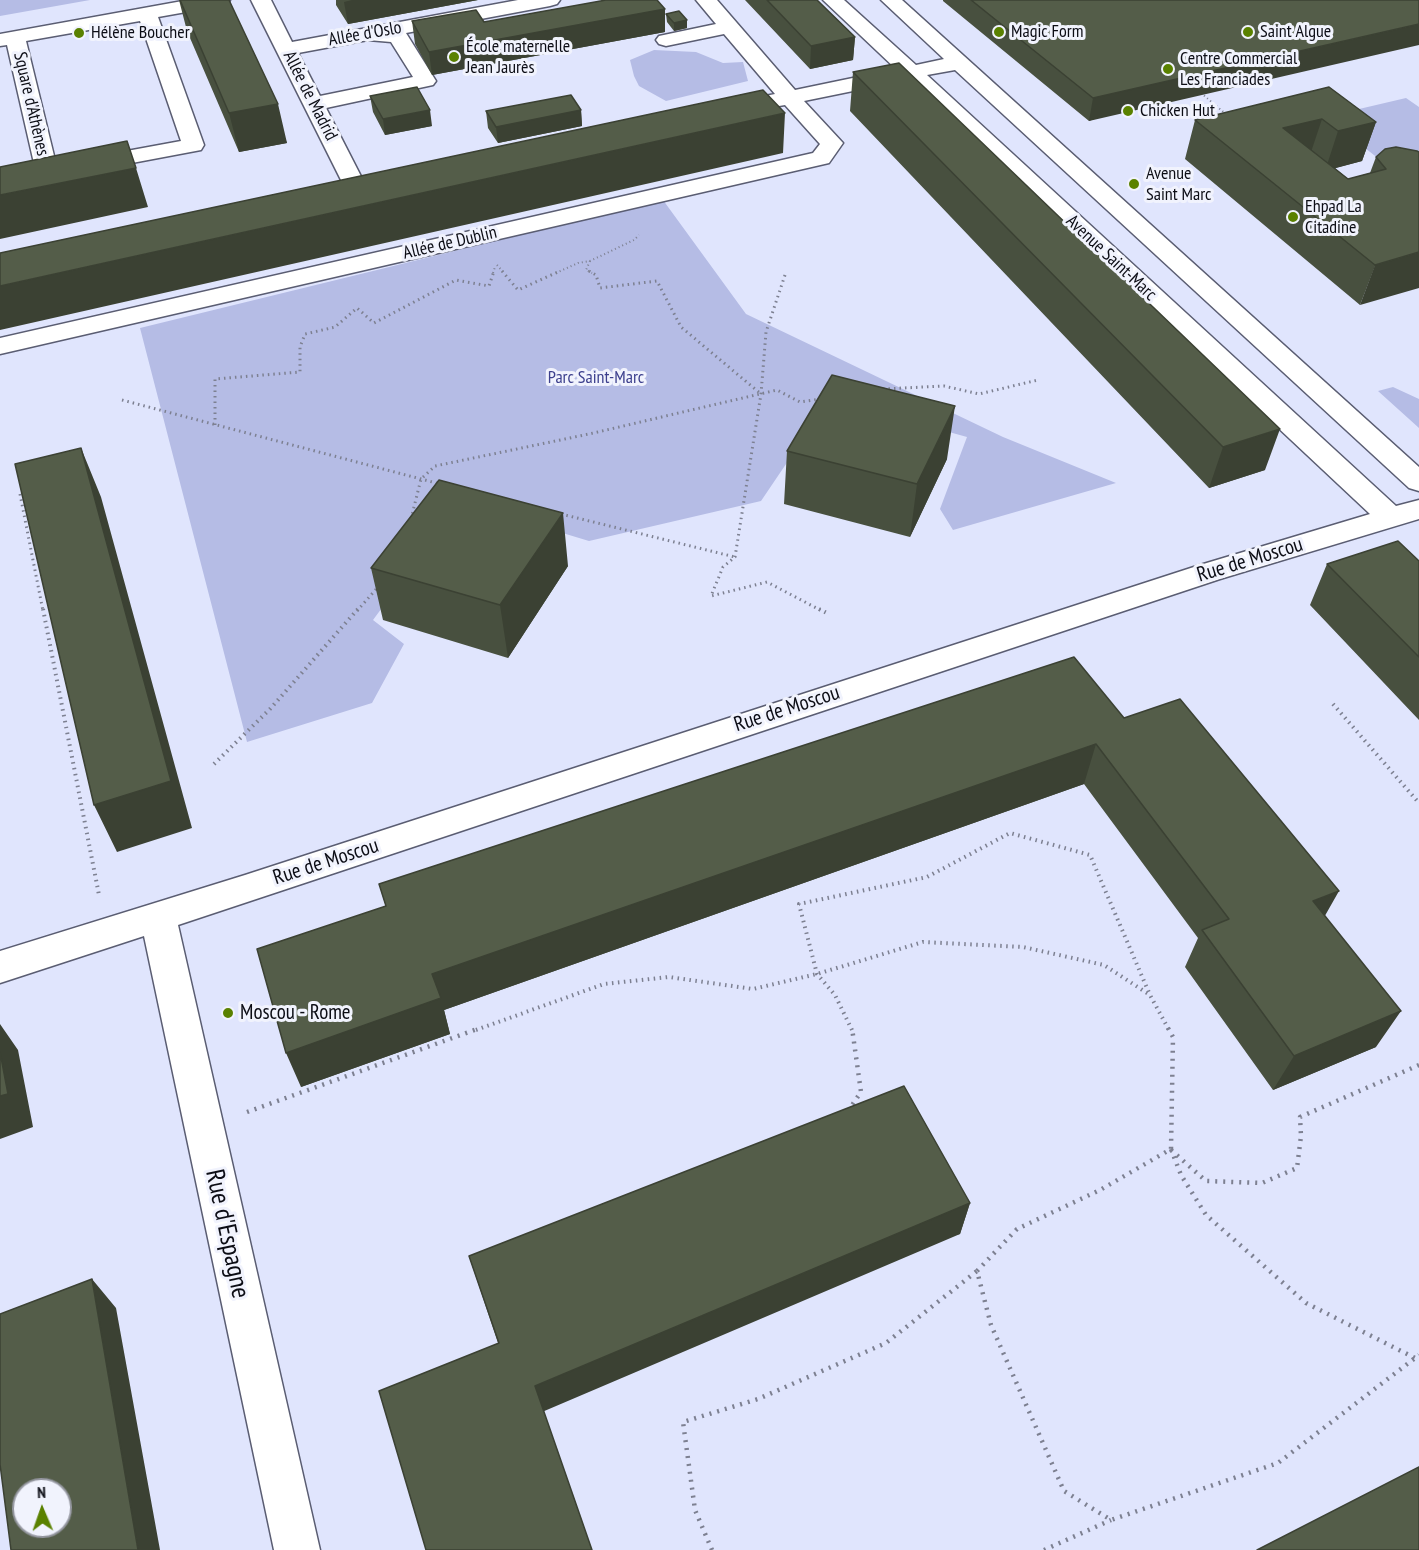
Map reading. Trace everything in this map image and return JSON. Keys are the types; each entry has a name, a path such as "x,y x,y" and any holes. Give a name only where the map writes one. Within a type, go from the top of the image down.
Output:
{"street":[{"path":"8,38 220,0"},
{"name":"Allée de Madrid","path":"261,0 313,104 369,190 335,197"},
{"name":"Allée d'Oslo","path":"286,49 550,0"},
{"path":"706,0 790,98"},
{"name":"Avenue Saint-Marc","path":"833,0 1389,516"},
{"name":"Avenue Saint-Marc","path":"891,0 957,63 1419,482"},
{"name":"Square d'Athènes","path":"8,38 47,172 193,145 147,13"},
{"path":"666,40 729,27"},
{"path":"313,104 426,81 398,36 364,34"},
{"path":"755,105 957,63"},
{"name":"Allée de Dublin","path":"0,346 821,158 832,143 790,98"},
{"name":"Rue de Moscou","path":"0,967 107,934 830,695 1419,508"},
{"name":"Rue d'Espagne","path":"158,917 297,1550"}],"path":[{"path":"1195,88 1230,118"},
{"path":"215,425 215,379 300,372 300,347 305,334 335,327 357,308 374,323 456,280 489,286 497,264 518,290 578,263 590,261 634,240 657,213 655,195"},
{"path":"590,261 586,270 596,275 600,288 657,281 681,327 761,394"},
{"path":"786,275 777,295 766,332 761,394 735,556 723,567 711,596 767,582 827,613"},
{"path":"880,389 944,386 979,394 1038,380"},
{"path":"408,530 421,479 435,466 590,434 777,390 800,402 822,399 825,391"},
{"path":"122,400 444,485"},
{"path":"20,494 107,934"},
{"path":"559,513 735,556"},
{"path":"214,764 270,709 376,591 382,580"},
{"path":"1333,704 1419,803"},
{"path":"846,1114 861,1092 852,1029 835,995 816,974 799,904 927,877 1010,833 1090,855 1150,995 1173,1037 1171,1149 1181,1175 1206,1215 1306,1303 1417,1356 1278,1463 1111,1520 1044,1550"},
{"path":"204,1127 604,984 669,977 753,989 816,974 923,942 1023,947 1104,965 1150,995"},
{"path":"1171,1149 1206,1181 1262,1183 1297,1168 1301,1136 1300,1118 1419,1065"},
{"path":"712,1550 695,1510 682,1422 758,1399 886,1343 977,1271 1017,1229 1100,1190 1171,1149"},
{"path":"977,1271 991,1325 1064,1491 1111,1520"}],"green space":[{"path":"0,0 90,0 0,16"},
{"path":"654,50 696,52 723,63 743,62 748,81 666,101 639,86 630,60"},
{"path":"1406,98 1419,107 1419,190 1325,117"},
{"name":"Parc Saint-Marc","path":"663,200 746,314 1003,437 1116,483 953,530 940,509 967,437 830,399 761,501 589,541 460,502 373,620 404,644 372,703 247,742 140,328"},
{"path":"1393,387 1419,399 1419,428 1378,391"}],"building":[{"path":"180,0 229,0 278,104 229,113"},
{"path":"606,0 657,0 665,9 429,52 412,21 476,10 484,22"},
{"path":"767,0 817,0 855,37 811,46"},
{"name":"Centre Commercial Les Franciades","path":"971,0 1419,0 1419,24 1093,98"},
{"path":"679,11 687,20 674,23 666,14"},
{"path":"899,63 1280,429 1223,447 853,72"},
{"path":"417,87 430,110 383,119 370,96"},
{"path":"1329,87 1376,122 1338,131 1322,119 1283,128 1348,179 1386,169 1376,157 1385,149 1396,147 1419,152 1419,252 1375,265 1195,120"},
{"path":"763,90 785,113 0,286 0,253"},
{"path":"571,95 581,110 496,127 486,111"},
{"path":"127,141 136,168 0,195 0,167"},
{"path":"832,375 955,406 917,484 787,451"},
{"path":"81,448 171,781 94,805 15,464"},
{"path":"439,480 563,513 500,605 371,568"},
{"path":"1398,541 1419,561 1419,657 1327,564"},
{"path":"1074,657 1124,718 1180,699 1339,891 1313,901 1401,1011 1294,1056 1202,930 1229,919 1096,744 432,974 441,998 286,1053 257,949 386,906 379,884"},
{"path":"0,1052 8,1094 0,1096"},
{"path":"904,1086 970,1203 535,1386 592,1550 426,1550 379,1391 499,1343 469,1256"},
{"path":"92,1279 138,1550 11,1550 0,1464 0,1314"},
{"path":"1419,1467 1419,1550 1257,1550"}],"place":[{"name":"Magic Form","path":"999,32"},
{"name":"Saint Algue","path":"1248,32"},
{"name":"Hélène Boucher","path":"79,33"},
{"name":"École maternelle Jean Jaurès","path":"454,57"},
{"name":"Centre Commercial Les Franciades","path":"1168,69"},
{"name":"Chicken Hut","path":"1128,111"},
{"name":"Avenue Saint Marc","path":"1134,184"},
{"name":"Ehpad La Citadine","path":"1293,217"},
{"name":"Moscou - Rome","path":"228,1013"}]}
